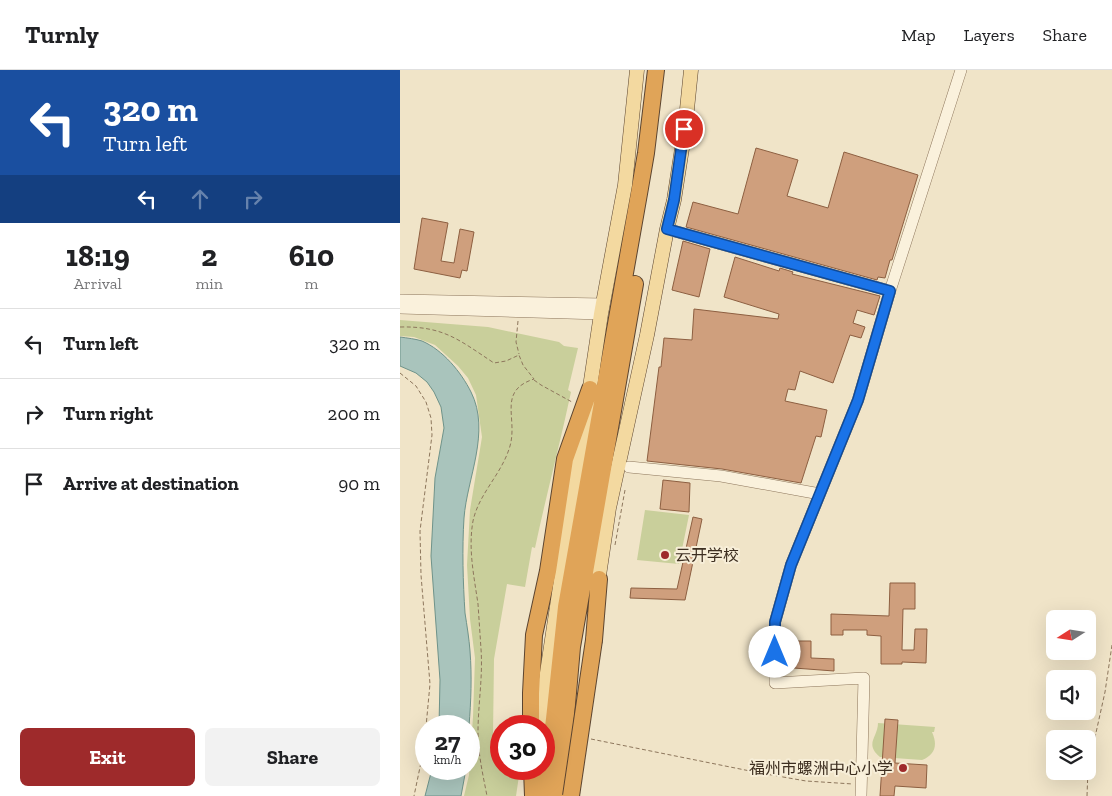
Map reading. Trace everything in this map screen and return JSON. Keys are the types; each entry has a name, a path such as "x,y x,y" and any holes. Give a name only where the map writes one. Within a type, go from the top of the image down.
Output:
{"highway":[{"path":"544,796 566,607 640,188 656,70"},
{"path":"559,796 572,647 625,346 663,106 666,70"},
{"path":"531,715 534,635 548,571 565,459 590,389"},
{"path":"572,796 594,640 599,579"},
{"path":"532,780 533,796"}],"main road":[{"path":"541,715 602,309 625,185 637,70"},
{"path":"572,796 587,646 609,508 674,200 691,70"},
{"path":"527,796 530,780"}],"street":[{"path":"861,790 864,678 776,683 775,622 791,565 858,400 890,291 961,70"},
{"path":"667,229 890,291"},
{"path":"400,300 602,309"},
{"path":"400,308 520,311 602,309"},
{"path":"629,467 739,479 820,494"}],"path":[{"path":"520,311 516,342 523,364 534,379 558,396 574,404"},
{"path":"400,327 431,328 448,334 494,364 519,355"},
{"path":"400,373 416,386 426,402 431,418 432,435 420,531 421,575 430,684 424,748 414,796"},
{"path":"487,796 478,733 481,652 478,604 472,568 471,546 474,521 479,502 503,464 510,446 513,423 511,402 514,392 521,383 534,379"},
{"path":"615,544 625,486"},
{"path":"1087,796 1088,769 1105,692 1112,645"},
{"path":"577,736 760,773 861,790"}],"green space":[{"path":"400,320 488,327 559,342 564,346 578,348 568,390 571,392 567,412 535,548 532,547 525,587 507,584 494,659 493,715 490,715 490,780 518,780 516,796 464,796 468,780 480,780 480,715 473,715 475,658 470,619 467,565 470,510 482,437 476,395 468,378 435,345 414,337 400,336"},
{"path":"645,510 689,515 679,564 637,560"},
{"path":"878,723 935,727 934,732 932,732 935,741 934,749 930,755 922,760 880,757 875,752 872,744"}],"water":[{"path":"400,337 422,341 430,345 457,369 467,384 477,407 478,439 466,503 463,542 465,613 470,646 471,670 470,715 439,715 440,680 431,556 435,478 444,428 441,407 427,382 416,373 400,366"},
{"path":"429,780 464,780 461,796 425,796"}],"building":[{"path":"756,148 798,160 787,196 828,208 844,152 918,175 885,278 878,277 877,280 686,227 693,202 738,214"},
{"path":"422,218 448,223 441,261 454,263 460,229 474,232 467,271 462,270 460,278 414,269"},
{"path":"683,241 710,249 699,297 672,290"},
{"path":"735,257 779,271 780,268 793,272 792,274 880,296 874,315 857,310 853,323 865,327 861,338 850,335 833,383 800,371 795,390 788,389 785,401 827,410 821,437 816,436 801,483 722,469 647,461 664,338 692,340 694,309 778,319 779,314 724,297"},
{"path":"663,480 690,483 689,512 660,509"},
{"path":"693,517 702,519 685,600 630,598 631,588 677,589"},
{"path":"890,583 915,583 915,609 903,609 902,650 914,650 915,629 927,629 926,663 902,662 902,664 881,664 881,636 867,635 867,630 843,630 843,635 831,635 831,614 889,616"},
{"path":"795,641 811,641 811,658 834,659 834,671 794,668"},
{"path":"885,719 898,720 895,763 927,765 926,788 895,786 894,796 880,796"}],"place":[{"name":"云开学校","path":"665,555"},
{"name":"福州市螺洲中心小学","path":"903,768"}],"route":[{"path":"684,129 674,200 667,229 890,291 858,400 791,565 775,622 775,652"}]}
